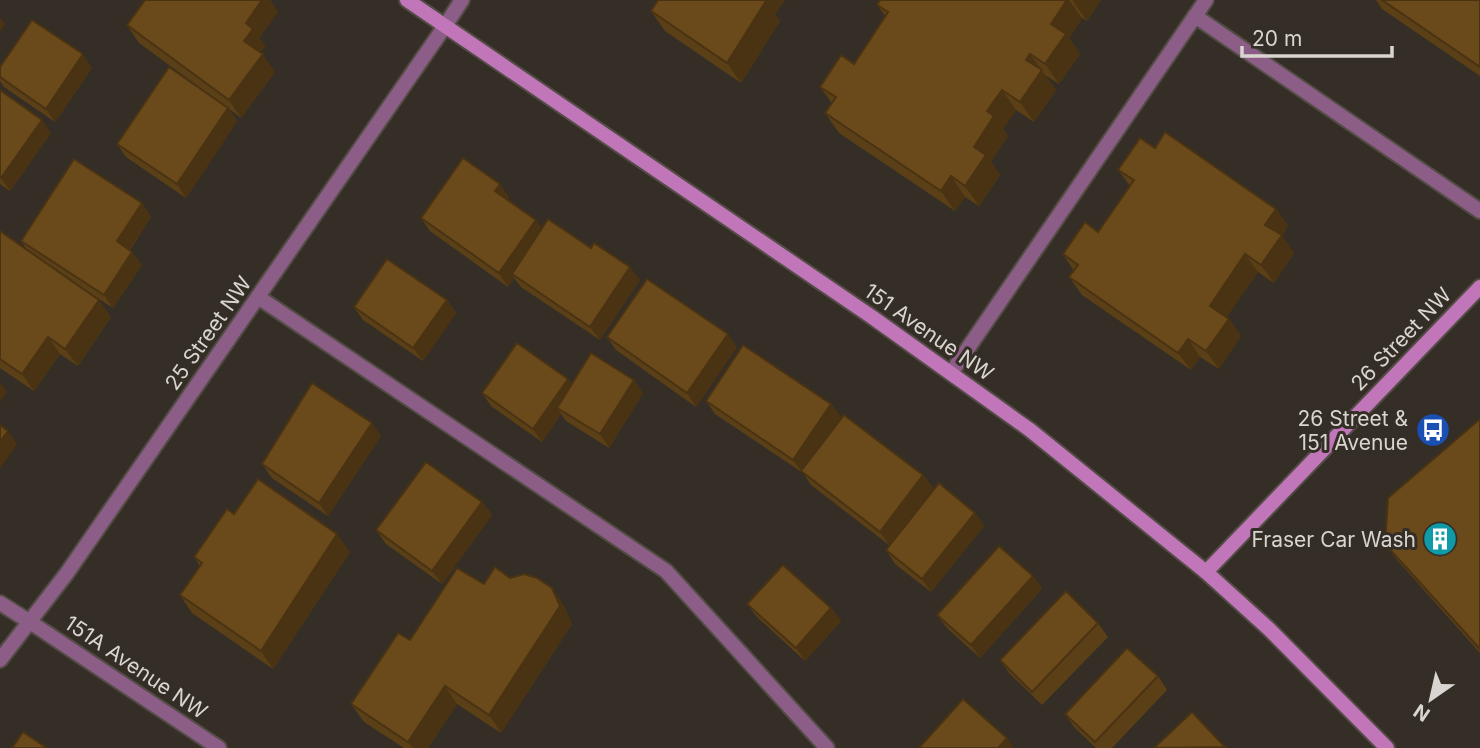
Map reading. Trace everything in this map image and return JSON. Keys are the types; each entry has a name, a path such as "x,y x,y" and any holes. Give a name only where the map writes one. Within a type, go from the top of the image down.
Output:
{"street":[{"name":"151 Avenue NW","path":"407,0 1030,430 1206,572 1269,629 1387,748"},
{"name":"25 Street NW","path":"0,660 67,573 462,0"},
{"path":"951,373 1206,0"},
{"path":"1195,16 1480,211"},
{"name":"26 Street NW","path":"1206,572 1480,287"},
{"path":"258,297 666,571 827,748"},
{"name":"151A Avenue NW","path":"0,603 219,748"}],"building":[{"path":"145,0 262,0 246,23 253,29 244,41 263,54 229,100 127,25"},
{"path":"658,0 766,1 727,63 651,11"},
{"path":"880,0 1067,0 1051,24 1066,34 1045,64 1030,54 1026,60 1042,70 1020,102 1002,90 987,111 994,116 974,147 986,155 965,186 951,176 941,191 825,113 836,97 820,87 841,55 854,64 888,12 877,5"},
{"path":"1382,0 1480,0 1480,67"},
{"path":"32,20 83,54 46,109 0,77 0,67"},
{"path":"169,67 228,108 177,184 117,144"},
{"path":"0,90 42,120 1,178 0,177"},
{"path":"1165,132 1276,209 1265,225 1282,235 1261,265 1245,254 1210,306 1229,319 1206,351 1188,339 1178,353 1069,277 1078,265 1063,254 1085,222 1098,232 1134,180 1118,170 1140,138 1155,148"},
{"path":"463,158 500,184 495,191 536,220 499,273 421,218"},
{"path":"74,159 142,203 117,241 132,252 104,295 21,241"},
{"path":"548,219 591,248 594,243 630,267 590,327 512,274"},
{"path":"0,231 99,300 65,349 48,337 22,374 0,359"},
{"path":"387,259 447,300 413,348 354,307"},
{"path":"647,279 728,334 687,393 607,337"},
{"path":"517,343 568,379 533,429 482,393"},
{"path":"743,345 831,404 793,460 706,401"},
{"path":"591,353 634,380 600,434 557,408"},
{"path":"312,383 372,423 319,503 262,464"},
{"path":"844,415 923,475 880,532 801,471"},
{"name":"Fraser Car Wash","path":"1480,419 1480,649 1385,544 1388,498"},
{"path":"0,425 8,431 0,442"},
{"path":"426,462 482,502 432,571 376,530"},
{"path":"258,479 337,534 261,651 180,595 202,563 194,557 227,509 234,514"},
{"path":"939,483 975,513 922,579 886,550"},
{"path":"999,546 1033,576 971,645 937,615"},
{"path":"783,565 831,608 796,648 747,604"},
{"path":"495,567 510,578 524,574 537,578 552,588 560,606 489,715 445,686 408,742 351,704 398,633 410,640 457,568 484,584"},
{"path":"1066,591 1098,623 1032,692 1000,660"},
{"path":"1127,648 1158,676 1095,742 1065,714"},
{"path":"963,699 1007,738 998,748 919,748"},
{"path":"1192,712 1225,747 1154,748"},
{"path":"23,732 47,748 12,748"}],"place":[{"name":"26 Street & 151 Avenue","path":"1433,430"},
{"name":"Fraser Car Wash","path":"1440,539"}]}
